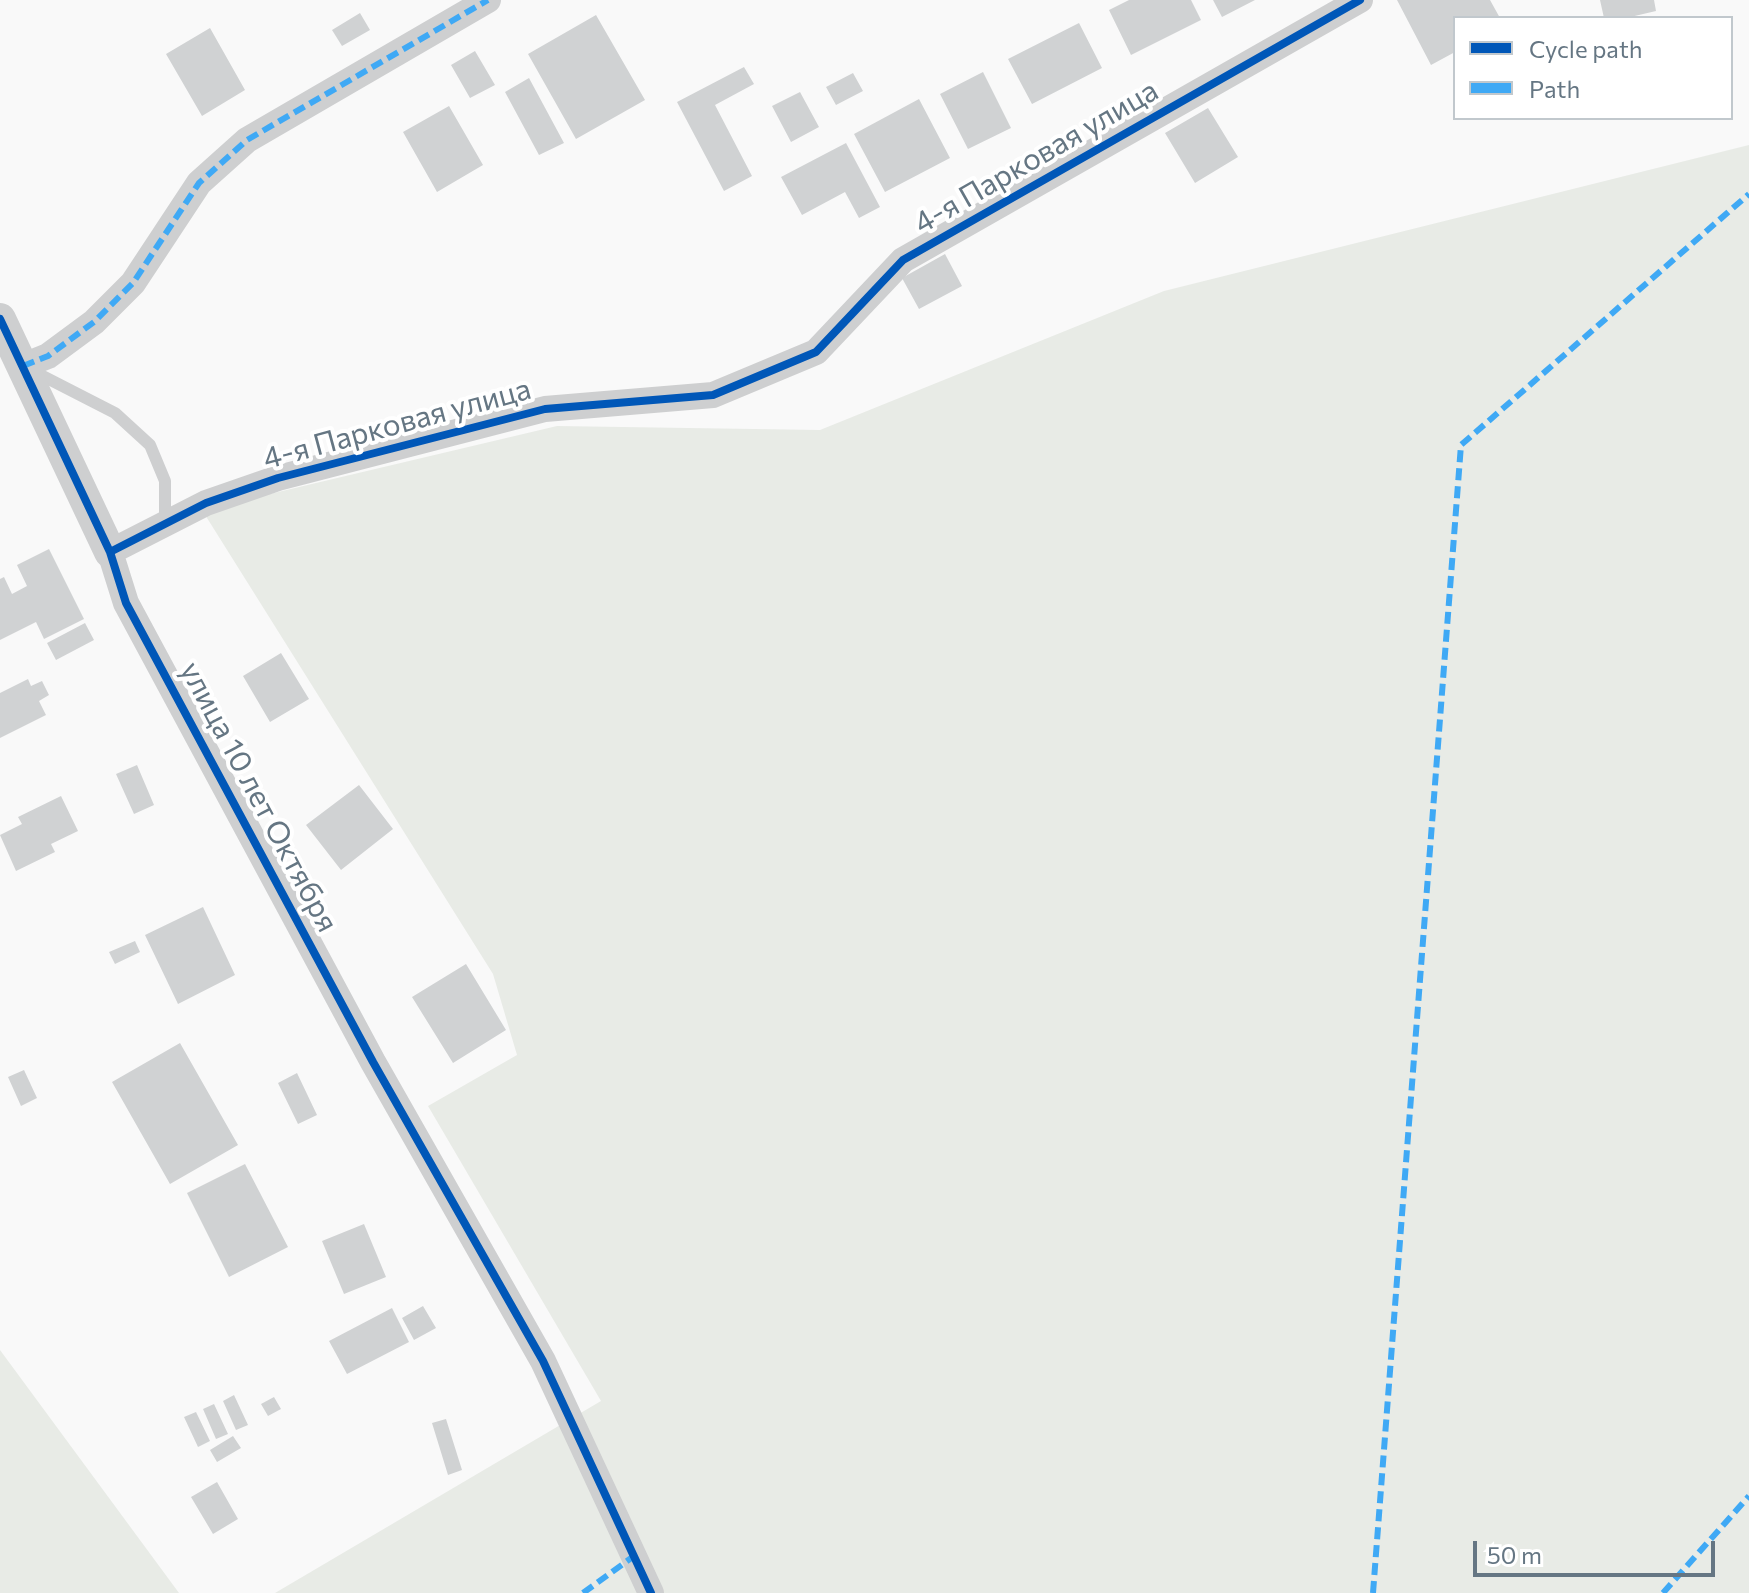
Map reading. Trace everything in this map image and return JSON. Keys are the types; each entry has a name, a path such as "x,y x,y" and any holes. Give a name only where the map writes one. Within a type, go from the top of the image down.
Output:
{"street":[{"path":"23,366 48,356 94,322 133,283 199,183 247,140 488,0"},
{"name":"4-я Парковая улица","path":"110,552 206,503 278,478 545,409 713,395 816,352 903,260 1360,0"},
{"path":"0,319 110,552"},
{"name":"улица 10 лет Октября","path":"110,552 126,603 373,1062 543,1361 651,1593"}],"lane":[{"path":"23,366 115,413 150,445 165,481 165,523"}],"shaded area":[{"path":"1749,145 1749,1593 275,1593 601,1401 428,1106 517,1055 493,974 202,510 557,426 820,430 1164,291"},
{"path":"0,1350 179,1593 0,1593"}],"building":[{"path":"1129,0 1191,0 1201,20 1131,55 1109,10"},
{"path":"1213,0 1255,0 1222,17"},
{"path":"1397,0 1490,0 1499,16 1453,16 1453,53 1431,65"},
{"path":"1600,0 1654,0 1656,11 1635,16 1604,16"},
{"path":"360,13 370,30 342,46 332,30"},
{"path":"596,15 645,100 576,139 528,54"},
{"path":"1079,23 1102,68 1032,104 1008,59"},
{"path":"210,28 245,90 202,116 166,54"},
{"path":"475,51 495,85 470,98 451,65"},
{"path":"744,67 754,84 715,105 752,176 724,191 677,102"},
{"path":"983,72 1011,128 968,149 940,94"},
{"path":"853,73 863,91 836,105 826,87"},
{"path":"529,78 564,143 539,155 505,92"},
{"path":"800,92 819,127 791,142 772,106"},
{"path":"919,99 950,158 885,192 854,134"},
{"path":"449,106 483,165 437,192 403,132"},
{"path":"1208,108 1238,157 1195,183 1165,133"},
{"path":"846,143 880,207 859,218 845,192 802,215 781,177"},
{"path":"945,254 962,286 919,309 902,278"},
{"path":"49,549 84,619 44,639 36,622 0,640 0,579 4,577 12,594 27,586 17,565"},
{"path":"85,623 94,640 56,660 47,643"},
{"path":"281,653 309,699 270,722 243,676"},
{"path":"28,679 31,686 42,681 49,695 39,701 46,715 0,738 0,693"},
{"path":"137,765 154,805 134,814 116,774"},
{"path":"359,785 393,829 341,870 306,825"},
{"path":"61,796 78,831 51,844 55,852 16,871 0,835 22,824 18,817"},
{"path":"203,907 235,975 178,1004 145,935"},
{"path":"135,941 140,952 115,964 109,952"},
{"path":"466,964 506,1030 453,1063 412,997"},
{"path":"180,1043 238,1145 170,1184 112,1082"},
{"path":"24,1070 37,1098 21,1106 8,1077"},
{"path":"297,1073 317,1115 298,1124 278,1083"},
{"path":"245,1164 288,1247 229,1277 187,1193"},
{"path":"364,1224 386,1277 344,1294 322,1241"},
{"path":"423,1306 436,1328 414,1340 402,1318"},
{"path":"392,1308 409,1342 347,1374 329,1341"},
{"path":"234,1395 248,1425 236,1430 223,1401"},
{"path":"274,1397 281,1409 268,1416 261,1404"},
{"path":"214,1404 228,1434 216,1439 203,1409"},
{"path":"196,1412 210,1441 198,1447 184,1417"},
{"path":"446,1419 462,1470 448,1475 432,1423"},
{"path":"233,1436 241,1448 217,1462 210,1450"},
{"path":"217,1482 238,1519 213,1534 191,1497"}],"marked path":[{"path":"23,366 48,356 94,322 133,283 199,183 247,140 488,0"},
{"path":"1373,1593 1461,445 1749,194"},
{"path":"1663,1593 1749,1496"},
{"path":"583,1593 634,1556"}],"cycle path":[{"path":"110,552 206,503 278,478 545,409 713,395 816,352 903,260 1360,0"},
{"path":"0,319 110,552 126,603 373,1062 543,1361 651,1593"}]}
